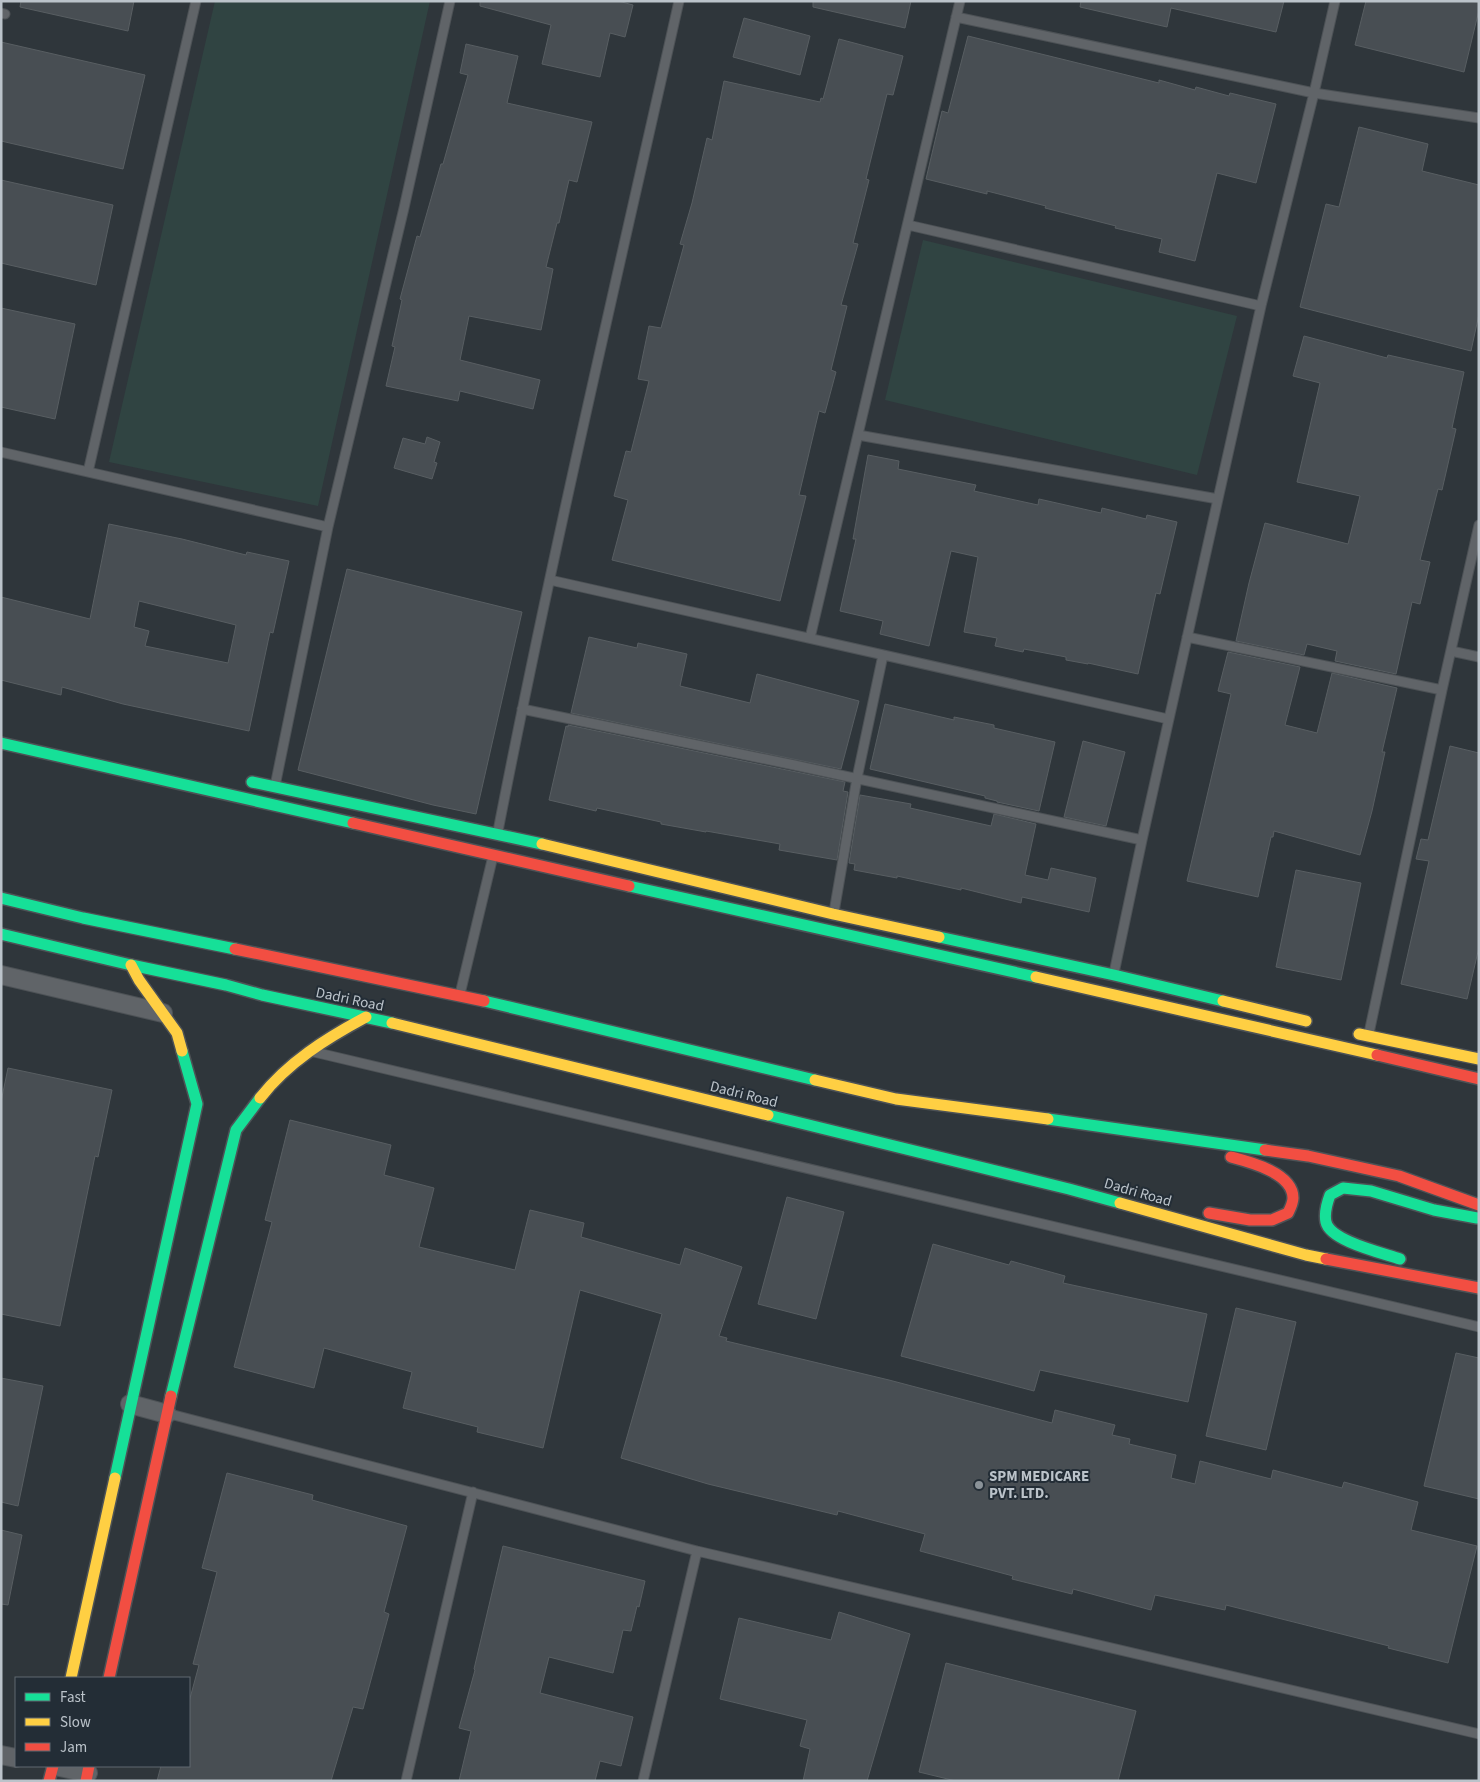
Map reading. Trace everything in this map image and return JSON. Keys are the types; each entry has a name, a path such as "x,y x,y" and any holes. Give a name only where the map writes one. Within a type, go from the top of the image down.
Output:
{"street":[{"path":"1,743 271,804 496,844 833,914 1114,975 1322,1025"},
{"path":"237,778 830,932 1111,993 1479,1079"},
{"name":"Dadri Road","path":"1,898 83,918 460,995 896,1100 1308,1156 1399,1176 1479,1206"},
{"name":"Dadri Road","path":"1,934 366,1017 1069,1188 1306,1254 1479,1286"},
{"path":"71,1677 197,1104 177,1033 139,980 131,965"},
{"path":"1,975 163,1013"},
{"path":"109,1677 167,1414 236,1130 273,1081 309,1051 366,1017"},
{"path":"1350,1031 1479,1059"},
{"path":"1142,1132 1184,1147 1254,1162 1270,1170 1288,1184 1293,1198 1288,1213 1272,1220 1250,1220 1202,1212"},
{"path":"1069,1188 1183,1208"},
{"path":"1479,1218 1434,1210 1371,1191 1343,1188 1330,1195 1326,1208 1326,1223 1334,1233 1354,1244 1479,1286"},
{"path":"130,1404 167,1414"},
{"path":"1,1755 15,1758"},
{"path":"49,1781 54,1767"},
{"path":"59,1767 88,1773"}],"lane":[{"path":"88,472 196,1"},
{"path":"271,804 328,527 404,208 450,1"},
{"path":"460,995 496,844 522,709 550,580 679,1"},
{"path":"810,638 960,1"},
{"path":"1111,993 1168,720 1260,306 1314,93 1335,1"},
{"path":"956,17 1314,93 1479,118"},
{"path":"908,225 1260,306"},
{"path":"858,435 1218,499"},
{"path":"1,452 328,527"},
{"path":"1366,1053 1442,690 1479,525"},
{"path":"550,580 1168,720"},
{"path":"1187,637 1442,690"},
{"path":"1451,651 1479,657"},
{"path":"830,932 856,778 883,655"},
{"path":"522,709 856,778 1142,840"},
{"path":"309,1051 1479,1328"},
{"path":"167,1414 697,1551 1479,1734"},
{"path":"406,1781 472,1492"},
{"path":"643,1781 697,1551"}],"green space":[{"path":"215,1 430,1 318,506 109,462"},
{"path":"923,240 1237,316 1197,475 885,400"}],"building":[{"path":"21,1 134,1 128,31 20,7"},
{"path":"480,1 618,1 633,5 625,37 610,33 600,77 542,64 551,25 480,6"},
{"path":"813,1 911,1 905,28 813,7"},
{"path":"1081,1 1284,1 1276,32 1171,8 1167,27 1080,7"},
{"path":"1366,1 1471,1 1479,3 1464,72 1355,45"},
{"path":"744,18 810,36 800,75 733,57"},
{"path":"968,36 1159,83 1159,80 1195,90 1196,87 1229,96 1230,93 1276,104 1256,183 1217,173 1195,261 1159,252 1162,239 1115,228 1116,226 987,191 987,194 926,179 942,111 948,113"},
{"path":"839,39 903,56 893,95 887,94 866,179 869,180 853,243 858,244 841,305 847,306 831,370 836,372 825,413 819,411 799,495 806,496 780,601 612,560 628,500 614,496 626,451 631,452 649,381 638,379 649,326 661,328 684,245 680,244 692,203 707,138 712,140 724,81 820,102 821,98 823,99"},
{"path":"1,42 145,75 123,169 1,141"},
{"path":"466,44 518,56 507,103 592,122 577,182 569,180 546,267 553,269 541,330 469,316 460,360 540,380 533,409 460,391 458,401 386,386 395,347 392,346 402,300 400,299 417,236 420,237 468,75 460,73"},
{"path":"1359,127 1428,144 1422,171 1479,185 1479,314 1471,351 1300,307 1326,204 1339,207"},
{"path":"1,180 113,205 96,285 1,263"},
{"path":"1,308 75,324 55,419 1,407"},
{"path":"1304,336 1387,358 1388,355 1464,372 1452,428 1456,429 1442,490 1438,489 1420,560 1430,562 1420,604 1412,602 1396,674 1335,661 1337,651 1307,644 1304,655 1236,641 1265,523 1348,544 1360,496 1297,482 1320,383 1293,376"},
{"path":"427,437 440,442 434,462 437,463 432,479 394,468 403,438 425,444"},
{"path":"868,455 899,461 898,469 976,485 974,491 1038,505 1039,499 1101,513 1102,508 1146,519 1147,515 1177,522 1160,594 1156,593 1138,674 1066,660 1066,657 1024,649 1023,652 995,646 997,638 964,632 978,557 951,551 929,646 880,634 883,621 840,611 856,539 853,539"},
{"path":"109,524 246,555 247,552 289,561 273,633 270,632 249,731 123,704 62,687 61,695 1,680 1,597 90,619","holes":["139,601 236,625 228,663 145,646 149,631 134,627"]},
{"path":"347,569 522,612 476,814 433,805 298,770"},
{"path":"589,637 637,648 638,643 687,654 680,686 750,703 757,674 859,701 841,769 571,713"},
{"path":"1228,652 1300,667 1285,725 1317,733 1332,673 1397,688 1382,752 1385,752 1372,811 1360,855 1274,831 1273,837 1271,837 1258,897 1187,881 1231,694 1218,691"},
{"path":"885,704 954,720 954,717 994,725 994,728 1055,742 1039,811 997,802 985,798 985,796 870,769"},
{"path":"568,725 845,782 843,791 848,792 837,860 779,850 780,844 661,824 661,822 597,808 596,811 549,800 566,726 568,727"},
{"path":"1083,741 1125,752 1106,826 1064,817"},
{"path":"1450,746 1479,753 1479,947 1467,999 1401,984 1429,861 1416,859 1421,839 1428,840"},
{"path":"860,795 911,804 910,808 991,826 994,814 1036,824 1025,875 1048,880 1051,868 1096,878 1089,912 1022,897 1021,903 961,888 961,890 897,876 897,878 854,870 855,864 849,863"},
{"path":"1296,870 1361,883 1341,980 1276,967"},
{"path":"8,1068 112,1090 98,1157 95,1156 60,1326 1,1314 1,1102"},
{"path":"290,1120 391,1145 384,1175 434,1188 419,1247 515,1270 530,1210 584,1223 581,1237 680,1265 685,1248 742,1267 719,1336 727,1338 726,1341 889,1380 1052,1423 1055,1410 1115,1425 1112,1435 1130,1439 1129,1444 1176,1455 1171,1478 1195,1484 1200,1461 1271,1479 1273,1470 1342,1488 1344,1482 1418,1502 1411,1530 1477,1546 1448,1663 1388,1648 1389,1646 1226,1605 1225,1610 1155,1595 1151,1610 1073,1589 1072,1594 1012,1579 1013,1576 920,1551 925,1534 838,1511 837,1515 708,1484 621,1458 662,1314 580,1290 543,1448 477,1432 478,1427 403,1408 412,1372 324,1348 314,1388 234,1367 272,1222 265,1220"},
{"path":"787,1197 844,1212 816,1319 758,1304"},
{"path":"933,1244 1009,1265 1011,1261 1065,1276 1063,1283 1207,1314 1188,1402 1040,1370 1034,1391 901,1356"},
{"path":"1236,1308 1296,1322 1266,1450 1206,1436"},
{"path":"1456,1353 1479,1358 1479,1499 1424,1486"},
{"path":"1,1378 43,1386 18,1506 1,1502"},
{"path":"227,1473 313,1495 312,1500 407,1526 384,1612 389,1614 363,1709 353,1707 331,1781 157,1781 161,1767 190,1767 190,1698 199,1665 193,1664 217,1572 202,1568"},
{"path":"1,1530 22,1535 8,1605 1,1604"},
{"path":"503,1546 645,1581 631,1631 623,1630 613,1673 549,1657 540,1693 633,1717 621,1766 600,1761 595,1781 459,1781 471,1731 459,1728 475,1670"},
{"path":"839,1612 910,1634 867,1781 803,1781 810,1749 800,1746 807,1720 720,1699 739,1618 831,1640"},
{"path":"946,1663 1136,1711 1118,1781 956,1781 919,1772"}],"traffic: fast":[{"path":"1,743 353,823"},
{"path":"252,782 542,844"},
{"path":"629,886 1036,977"},
{"path":"1,898 83,918 235,949"},
{"path":"1,934 226,985 262,995 392,1023"},
{"path":"939,937 1223,1001"},
{"path":"484,1001 815,1080"},
{"path":"115,1478 197,1104 182,1051"},
{"path":"171,1396 236,1130 260,1098"},
{"path":"768,1115 1120,1203"},
{"path":"1048,1119 1265,1150"},
{"path":"1400,1259 1358,1245 1337,1235 1330,1229 1325,1215 1330,1195 1343,1188 1371,1191 1434,1210 1477,1218"}],"traffic: slow":[{"path":"542,844 833,914 939,937"},
{"path":"131,965 139,980 177,1033 182,1051"},
{"path":"1036,977 1377,1055"},
{"path":"1223,1001 1306,1021"},
{"path":"260,1098 283,1073 309,1052 337,1033 366,1017"},
{"path":"392,1023 768,1115"},
{"path":"1359,1034 1479,1059"},
{"path":"815,1080 896,1099 1048,1119"},
{"path":"1120,1203 1326,1259"},
{"path":"71,1677 115,1478"}],"traffic: jam":[{"path":"353,823 629,886"},
{"path":"235,949 484,1001"},
{"path":"1377,1055 1479,1079"},
{"path":"1265,1150 1308,1156 1399,1176 1479,1205"},
{"path":"1209,1213 1250,1220 1272,1220 1288,1213 1291,1206 1293,1198 1291,1189 1278,1175 1249,1162 1231,1157"},
{"path":"1326,1259 1479,1288"},
{"path":"109,1677 171,1396"},
{"path":"49,1781 53,1767"},
{"path":"86,1781 89,1767"}],"place":[{"name":"SPM MEDICARE PVT. LTD.","path":"979,1485"}]}
